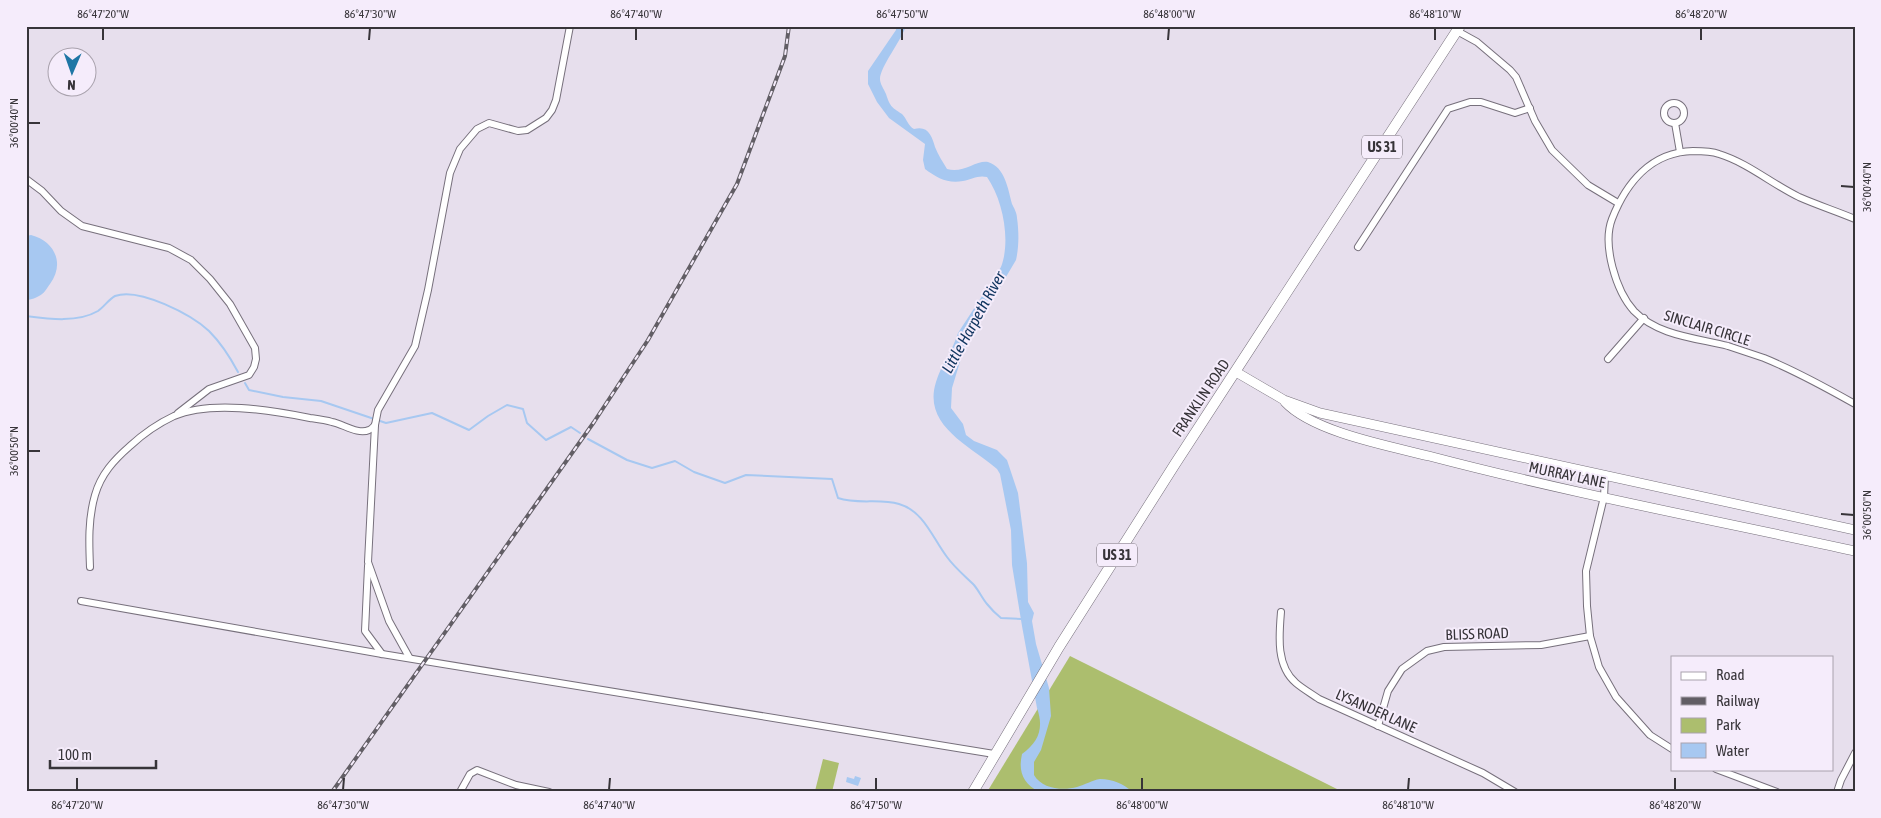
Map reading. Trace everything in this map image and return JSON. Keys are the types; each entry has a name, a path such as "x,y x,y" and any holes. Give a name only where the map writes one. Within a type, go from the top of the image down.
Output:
{"main road":[{"name":"FRANKLIN ROAD","path":"973,792 1059,646 1175,464 1459,29"},
{"name":"MURRAY LANE","path":"1236,372 1284,400 1320,413 1855,530"},
{"name":"MURRAY LANE","path":"1284,400 1294,411 1317,422 1353,435 1501,475 1855,551"}],"street":[{"path":"382,654 365,631 375,426 378,410 415,346 428,290 450,173 460,149 468,137 489,123 518,131 527,130 546,118 556,100 570,26"},
{"path":"1459,29 1477,42 1516,77 1535,121 1552,150 1588,185 1618,203"},
{"path":"1358,247 1448,109 1470,102 1481,102 1515,113 1530,108"},
{"path":"1675,123 1680,152"},
{"name":"SINCLAIR CIRCLE","path":"1855,219 1799,197 1736,161 1717,153 1680,152 1665,156 1638,175 1618,203 1609,226 1610,260 1616,283 1634,311 1659,329 1728,346 1764,359 1820,383 1855,404"},
{"path":"26,179 42,191 61,211 82,226 169,248 191,260 210,279 240,320 255,348 254,368 249,375 209,390 175,416 150,429 115,460 102,476 95,494 90,525 90,567"},
{"path":"1608,359 1644,318"},
{"path":"175,416 198,410 233,408 282,412 334,422 362,431 369,430 375,426"},
{"path":"1605,476 1604,497 1586,571 1586,606 1590,636 1599,667 1616,697 1650,735 1671,748"},
{"path":"368,562 389,620 408,657"},
{"path":"81,601 382,654 994,754"},
{"name":"LYSANDER LANE","path":"1281,612 1279,636 1283,665 1295,683 1319,699 1483,773 1515,792"},
{"name":"BLISS ROAD","path":"1378,726 1388,691 1402,670 1427,651 1444,647 1541,645 1590,636"},
{"path":"1837,792 1855,753"},
{"path":"460,792 470,774 475,770 523,786 549,792"},
{"path":"1719,770 1777,792"}],"green space":[{"path":"1070,656 1343,792 987,792"},
{"path":"823,759 839,763 832,792 815,791"}],"water":[{"name":"Little Harpeth River","path":"896,26 906,26 883,68 880,79 890,104 902,114 912,128 919,128 929,132 947,169 958,170 983,162 994,165 1005,179 1017,216 1018,250 1016,260 963,352 952,388 951,408 963,424 966,435 974,441 997,450 1007,460 1018,493 1027,563 1028,602 1034,613 1032,621 1036,644 1049,688 1051,716 1041,750 1034,762 1034,775 1042,783 1053,788 1071,788 1105,779 1118,783 1133,792 1039,792 1029,785 1021,772 1022,754 1033,745 1039,734 1040,722 1012,565 1011,530 1000,474 997,469 951,433 942,423 936,411 934,397 938,376 958,333 1001,267 1005,245 1004,221 993,186 987,177 952,182 938,178 929,172 925,169 923,160 925,144 889,118 877,102 868,84 868,71 896,30"},
{"path":"31,235 46,242 52,248 57,261 57,269 50,284 41,295 26,300 26,236"},
{"path":"855,776 861,778 858,786 846,782 847,777 854,779"}],"waterway":[{"path":"26,316 72,319 98,311 115,296 125,294 137,295 165,304 191,318 209,331 225,350 238,372"},
{"path":"245,383 249,390 283,397 321,401 386,423 432,413 469,430 507,405 523,409 527,423 546,440 571,427 580,433"},
{"path":"588,439 627,460 652,468 675,461 694,472 725,483 746,475 832,479 838,498 853,501 899,504 908,508 921,519 950,561 974,585 985,602 1001,618 1021,619"}],"railway":[{"path":"332,792 594,422 648,340 737,184 785,56 789,26"}]}
